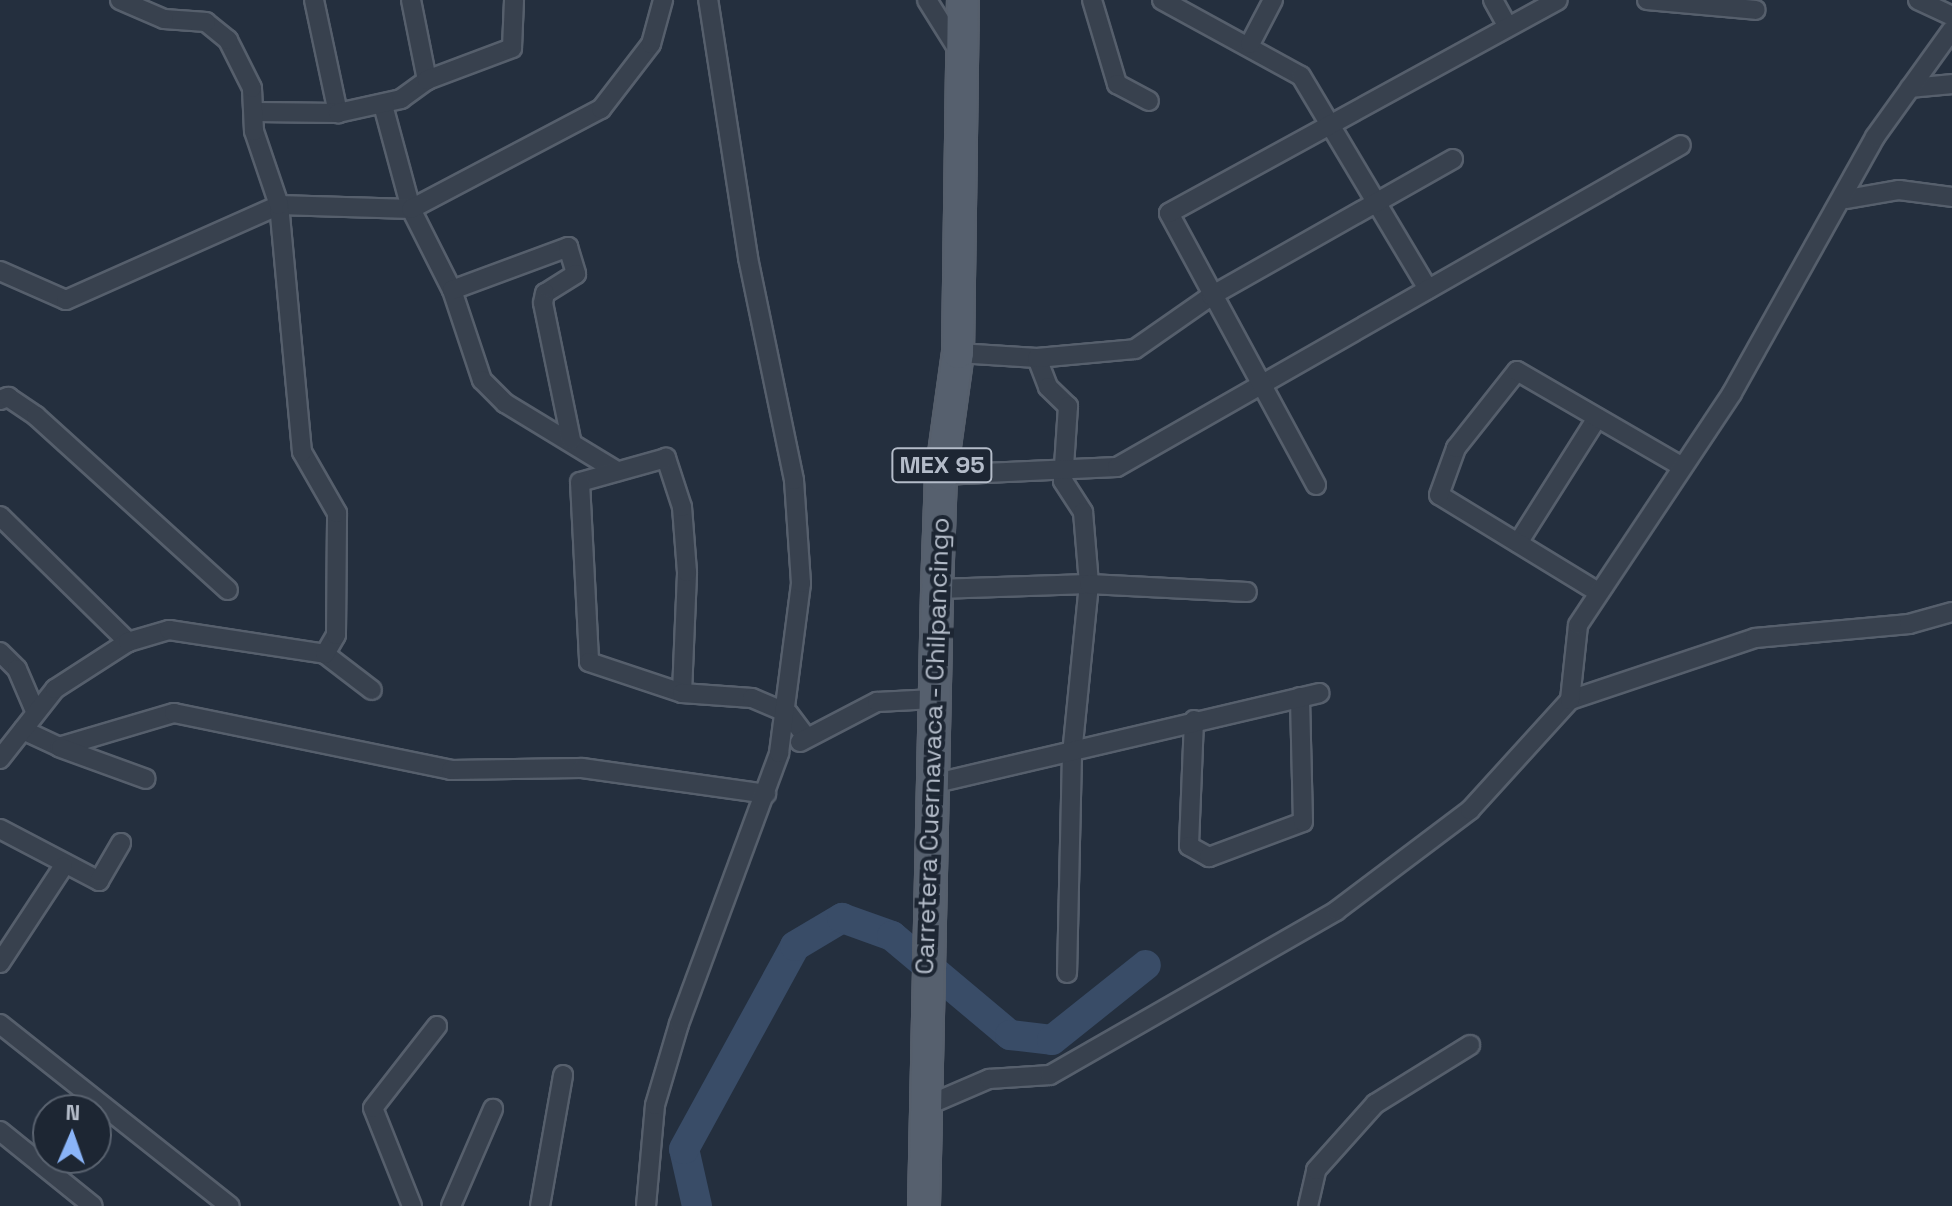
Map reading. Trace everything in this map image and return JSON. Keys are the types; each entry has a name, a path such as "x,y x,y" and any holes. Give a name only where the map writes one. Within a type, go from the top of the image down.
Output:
{"main road":[{"name":"Carretera Cuernavaca - Chilpancingo","path":"924,1206 925,1002 930,931 937,589 941,475 958,353 963,0"}],"street":[{"path":"120,0 164,19 206,22 228,40 258,112 254,131 279,205 302,452 337,513 336,635 325,654"},
{"path":"314,0 338,113"},
{"path":"411,0 427,80"},
{"path":"258,112 338,113 383,105 427,80 512,48 514,0"},
{"path":"0,271 66,300 279,205 411,209 552,139 601,109 651,44 663,0"},
{"path":"646,1206 659,1091 779,753 788,713 801,583 794,480 748,257 708,0"},
{"path":"927,0 963,61"},
{"path":"1092,0 1117,84 1149,101"},
{"path":"1162,0 1250,44 1301,76 1334,123 1428,289"},
{"path":"1250,44 1273,0"},
{"path":"1493,0 1506,23"},
{"path":"1316,485 1211,296 1169,213 1334,123 1506,23 1558,0"},
{"path":"1647,0 1756,10"},
{"path":"1918,0 1952,16"},
{"path":"1570,700 1578,625 1679,465 1732,393 1847,199 1875,137 1952,30"},
{"path":"1910,88 1952,84"},
{"path":"383,105 411,209 452,290 490,391 617,471"},
{"path":"941,475 1117,467 1259,381 1681,145"},
{"path":"958,353 1037,358 1135,349 1211,296 1453,159"},
{"path":"1847,199 1899,190 1952,197"},
{"path":"452,290 482,283 558,245 572,252 576,274 545,293 543,303 571,440"},
{"path":"1037,358 1048,387 1068,406 1062,470 1083,512 1089,584 1072,754 1067,973"},
{"path":"1598,592 1439,495 1456,448 1517,371 1679,465"},
{"path":"0,400 8,397 36,416 228,590"},
{"path":"1518,543 1597,418"},
{"path":"682,693 687,572 674,473 666,458 580,482 589,662 682,693 752,698 788,713 807,738"},
{"path":"0,516 128,642"},
{"path":"937,589 1089,584 1247,592"},
{"path":"926,1106 989,1079 1050,1075 1336,911 1470,810 1570,700 1755,638 1909,624 1952,612"},
{"path":"0,759 55,689 128,642 169,630 325,654 372,690"},
{"path":"0,652 17,669 35,711"},
{"path":"932,784 1072,754 1194,720 1319,693"},
{"path":"1194,720 1189,846 1209,857 1303,822 1300,697"},
{"path":"779,753 877,702 934,699"},
{"path":"59,747 174,713 451,770 582,768 766,794"},
{"path":"23,730 59,747 146,779"},
{"path":"0,829 63,867 99,881 121,843"},
{"path":"0,963 63,867"},
{"path":"0,1024 230,1206"},
{"path":"412,1206 373,1108 437,1026"},
{"path":"1308,1206 1316,1170 1375,1104 1470,1045"},
{"path":"540,1206 563,1075"},
{"path":"451,1206 493,1109"},
{"path":"0,1131 93,1206"}],"waterway":[{"path":"697,1206 684,1149 795,946 842,918 892,936 1010,1035 1052,1040 1146,965"}]}
